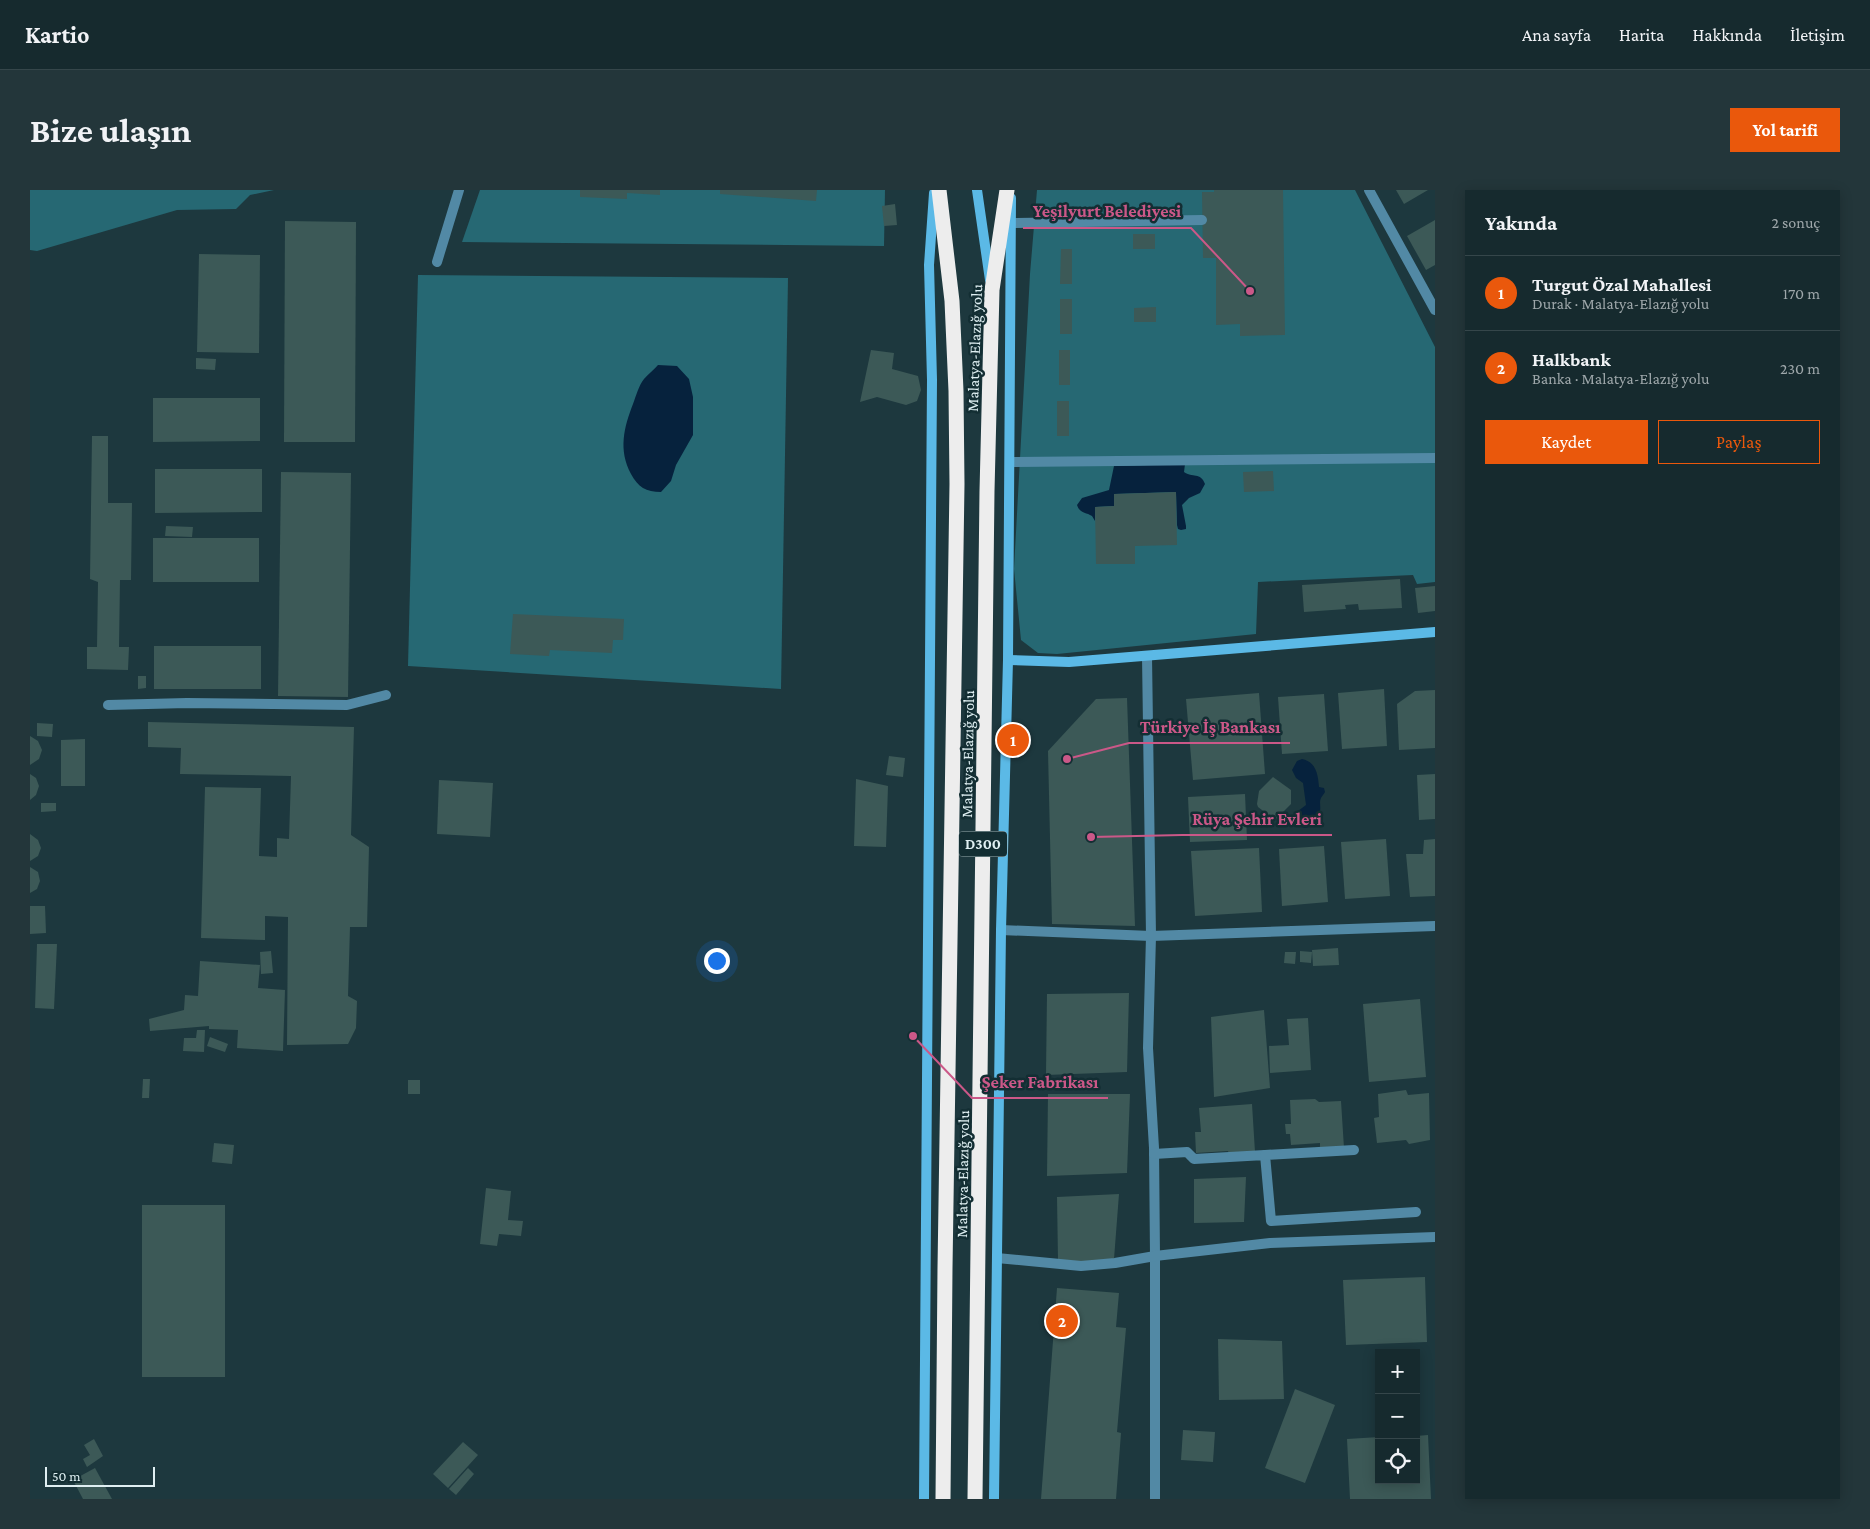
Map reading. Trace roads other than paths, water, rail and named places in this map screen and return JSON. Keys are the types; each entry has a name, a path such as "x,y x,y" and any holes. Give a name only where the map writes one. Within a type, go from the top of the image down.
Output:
{"highway":[{"name":"Malatya-Elazığ yolu","path":"939,190 952,301 957,475 943,1499"},
{"name":"Malatya-Elazığ yolu","path":"975,1499 987,491 992,290 1007,190"}],"street":[{"path":"437,262 459,190"},
{"path":"924,1499 932,400 929,265 934,190"},
{"path":"977,190 992,290"},
{"path":"994,1499 1001,930 1008,660 1011,190"},
{"path":"1368,190 1435,310"},
{"path":"1012,223 1202,220"},
{"path":"1010,462 1435,458"},
{"path":"1008,660 1069,662 1435,632"},
{"path":"1147,656 1151,936 1148,1048 1154,1154 1155,1256 1154,1499"},
{"path":"108,705 187,703 347,705 386,695"},
{"path":"1001,930 1151,936 1435,926"},
{"path":"1154,1154 1187,1152 1194,1159 1354,1150"},
{"path":"1265,1155 1270,1221 1416,1212"},
{"path":"997,1258 1081,1266 1270,1244 1435,1237"}],"place":[{"name":"Yeşilyurt Belediyesi","path":"1250,291"},
{"name":"Turgut Özal Mahallesi","path":"1013,740"},
{"name":"Türkiye İş Bankası","path":"1067,759"},
{"name":"Rüya Şehir Evleri","path":"1091,837"},
{"name":"Şeker Fabrikası","path":"913,1036"},
{"name":"Halkbank","path":"1062,1321"}]}
